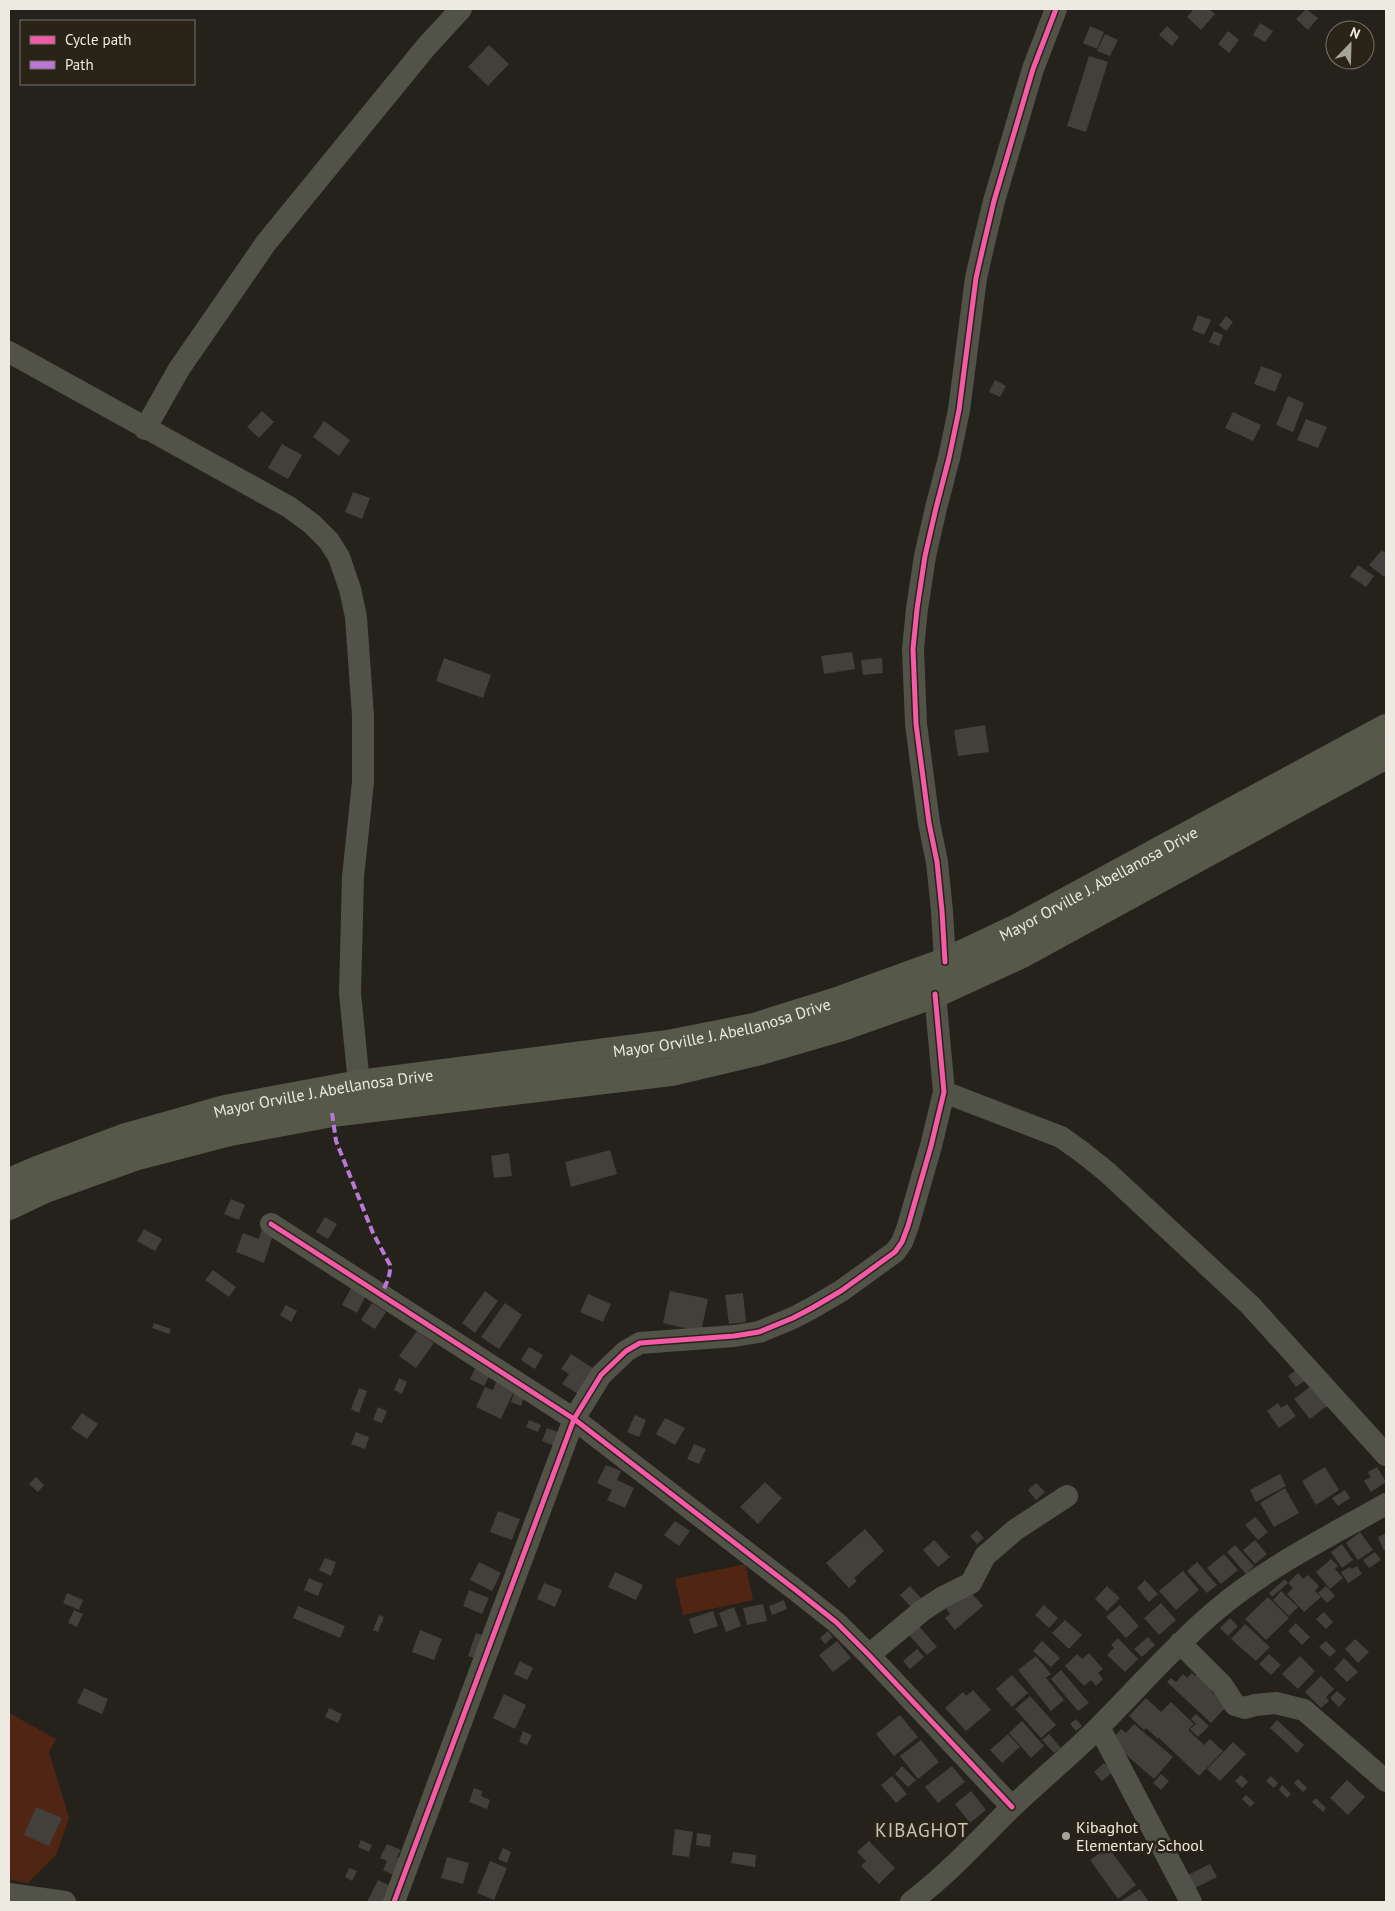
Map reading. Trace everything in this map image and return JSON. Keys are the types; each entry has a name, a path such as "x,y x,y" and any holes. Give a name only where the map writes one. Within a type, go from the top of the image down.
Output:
{"main road":[{"name":"Mayor Orville J. Abellanosa Drive","path":"9,1206 45,1189 134,1157 230,1132 332,1113 671,1072 760,1051 842,1027 935,994 1022,954 1137,876 1386,728"},
{"name":"Mayor Orville J. Abellanosa Drive","path":"9,1182 123,1138 225,1109 358,1084 668,1044 754,1027 840,1000 945,962 1015,929 1137,876 1384,761"},
{"path":"668,1044 671,1072"}],"street":[{"path":"145,429 179,369 266,243 420,55 461,9"},
{"path":"945,962 937,862 929,823 916,724 913,649 917,609 936,508 949,458 958,410 970,318 980,261 994,201 1033,69 1056,9"},
{"path":"9,352 289,507 312,524 329,541 339,557 350,589 357,625 363,716 363,782 353,876 350,993 358,1084"},
{"path":"394,1902 574,1419 601,1375 626,1350 640,1343 734,1336 765,1330 793,1318 841,1291 895,1252 902,1242 911,1218 944,1092 935,994"},
{"path":"944,1092 1061,1137 1094,1162 1144,1205 1250,1305 1386,1455"},
{"path":"271,1224 574,1419 797,1591 836,1622 869,1655 1012,1807"},
{"path":"869,1655 923,1610 943,1597 971,1583 985,1556 1015,1530 1067,1496"},
{"path":"911,1902 925,1892 961,1859 1012,1807 1099,1727 1180,1643 1215,1611 1270,1571 1386,1504"},
{"path":"1180,1643 1222,1685 1235,1705 1245,1708 1276,1703 1304,1710 1386,1781"},
{"path":"1099,1727 1191,1902"},
{"path":"9,1894 65,1902"}],"shaded area":[{"path":"745,1564 753,1600 683,1615 675,1579"},
{"path":"9,1713 56,1739 49,1752 69,1818 56,1855 28,1883 9,1879"}],"building":[{"path":"1194,9 1209,9 1215,14 1201,30 1187,17"},
{"path":"1306,9 1318,18 1308,30 1296,19"},
{"path":"1260,23 1273,31 1265,42 1253,35"},
{"path":"1090,26 1104,32 1097,49 1083,43"},
{"path":"1167,26 1179,37 1172,46 1159,35"},
{"path":"1228,31 1239,40 1229,53 1218,44"},
{"path":"1105,34 1118,40 1110,56 1097,51"},
{"path":"489,45 509,64 488,86 468,67"},
{"path":"1089,56 1108,62 1086,132 1067,126"},
{"path":"1198,315 1211,320 1204,335 1192,330"},
{"path":"1226,316 1233,322 1226,331 1219,325"},
{"path":"1214,331 1223,335 1219,346 1209,342"},
{"path":"1261,366 1282,374 1275,392 1254,384"},
{"path":"995,380 1006,386 1000,397 989,392"},
{"path":"1288,396 1304,403 1293,432 1276,425"},
{"path":"262,411 274,422 259,438 247,427"},
{"path":"1233,412 1261,425 1253,441 1225,428"},
{"path":"1306,419 1327,427 1318,448 1297,440"},
{"path":"324,421 350,440 339,456 313,437"},
{"path":"282,444 302,455 288,479 268,468"},
{"path":"353,492 370,498 362,519 345,512"},
{"path":"1382,550 1386,554 1386,574 1384,577 1369,565"},
{"path":"1358,565 1374,576 1366,587 1350,576"},
{"path":"852,652 855,669 824,674 821,656"},
{"path":"444,658 491,675 483,698 436,681"},
{"path":"882,658 883,673 863,675 861,660"},
{"path":"985,725 989,752 958,756 954,730"},
{"path":"610,1150 617,1174 571,1187 565,1162"},
{"path":"509,1153 512,1176 494,1178 491,1156"},
{"path":"231,1199 245,1205 239,1220 224,1214"},
{"path":"325,1217 337,1224 328,1239 316,1232"},
{"path":"144,1229 162,1239 155,1251 137,1241"},
{"path":"261,1231 273,1235 264,1263 236,1252 243,1233 259,1239"},
{"path":"213,1270 236,1287 229,1297 205,1280"},
{"path":"351,1288 366,1295 357,1313 342,1305"},
{"path":"485,1291 498,1301 475,1333 462,1323"},
{"path":"670,1291 708,1299 701,1332 663,1323"},
{"path":"743,1293 746,1322 729,1324 725,1295"},
{"path":"588,1294 611,1304 603,1322 580,1312"},
{"path":"372,1303 386,1312 375,1329 361,1320"},
{"path":"505,1303 522,1315 499,1349 481,1337"},
{"path":"286,1305 297,1311 291,1322 280,1315"},
{"path":"154,1323 171,1329 169,1334 152,1328"},
{"path":"417,1331 434,1343 416,1368 399,1356"},
{"path":"529,1347 543,1355 535,1369 521,1360"},
{"path":"571,1354 594,1369 578,1394 562,1384 569,1374 561,1369"},
{"path":"476,1366 491,1373 484,1386 470,1379"},
{"path":"1299,1368 1307,1379 1296,1387 1288,1376"},
{"path":"399,1378 407,1382 402,1394 394,1390"},
{"path":"496,1382 514,1391 501,1419 476,1407 485,1387 493,1390"},
{"path":"1311,1386 1327,1406 1310,1419 1294,1399"},
{"path":"359,1388 367,1391 359,1413 351,1409"},
{"path":"515,1390 525,1394 521,1406 511,1402"},
{"path":"1278,1403 1281,1408 1287,1404 1296,1416 1279,1428 1267,1411"},
{"path":"378,1407 387,1411 382,1423 373,1420"},
{"path":"82,1413 98,1424 87,1439 71,1428"},
{"path":"635,1415 646,1420 639,1437 627,1432"},
{"path":"665,1418 685,1428 675,1445 656,1434"},
{"path":"529,1420 541,1425 538,1432 526,1427"},
{"path":"547,1428 563,1434 557,1447 542,1441"},
{"path":"356,1432 369,1437 365,1449 351,1444"},
{"path":"694,1444 706,1449 699,1464 687,1459"},
{"path":"606,1465 621,1471 617,1480 634,1488 625,1508 607,1500 612,1490 597,1483"},
{"path":"1325,1467 1339,1490 1316,1505 1302,1481"},
{"path":"1377,1467 1386,1482 1371,1492 1364,1481 1371,1477 1368,1472"},
{"path":"1280,1474 1286,1486 1256,1502 1250,1490"},
{"path":"36,1477 44,1485 38,1492 29,1484"},
{"path":"765,1482 782,1498 758,1524 740,1507"},
{"path":"1036,1483 1045,1492 1036,1500 1028,1490"},
{"path":"1285,1488 1299,1513 1274,1527 1260,1503"},
{"path":"1345,1490 1350,1498 1338,1506 1332,1498"},
{"path":"498,1511 520,1519 512,1540 490,1532"},
{"path":"1255,1517 1268,1532 1258,1540 1245,1525"},
{"path":"675,1521 690,1531 679,1546 664,1535"},
{"path":"865,1529 884,1551 854,1578 857,1581 849,1588 826,1563"},
{"path":"977,1530 984,1538 977,1544 970,1536"},
{"path":"1360,1532 1373,1550 1358,1560 1346,1543"},
{"path":"1386,1533 1386,1550 1384,1551 1378,1537"},
{"path":"934,1540 950,1557 938,1567 923,1550"},
{"path":"1255,1540 1267,1554 1255,1564 1243,1550"},
{"path":"1342,1544 1353,1560 1342,1568 1331,1552"},
{"path":"1235,1545 1254,1566 1246,1574 1227,1552"},
{"path":"1375,1552 1381,1560 1369,1568 1363,1560"},
{"path":"1224,1554 1238,1570 1221,1584 1207,1568"},
{"path":"325,1558 336,1562 331,1576 319,1570"},
{"path":"1331,1559 1338,1566 1335,1569 1343,1578 1330,1589 1316,1572"},
{"path":"479,1562 501,1573 492,1591 470,1580"},
{"path":"1197,1562 1217,1585 1207,1593 1187,1571"},
{"path":"1357,1566 1362,1574 1348,1583 1341,1572 1350,1567 1352,1569"},
{"path":"1183,1571 1199,1590 1176,1610 1159,1591"},
{"path":"615,1572 643,1585 636,1600 608,1587"},
{"path":"1298,1573 1303,1579 1308,1575 1319,1586 1315,1591 1321,1597 1304,1612 1287,1594 1293,1588 1288,1583"},
{"path":"309,1578 323,1584 318,1596 304,1590"},
{"path":"1285,1579 1288,1583 1272,1597 1269,1593"},
{"path":"1145,1580 1158,1594 1149,1602 1137,1588"},
{"path":"544,1583 562,1590 555,1607 537,1599"},
{"path":"910,1586 921,1598 911,1607 900,1595"},
{"path":"1107,1586 1120,1598 1107,1611 1095,1599"},
{"path":"1326,1586 1335,1596 1327,1603 1318,1593"},
{"path":"968,1589 983,1606 955,1630 945,1618 950,1614 946,1608"},
{"path":"469,1590 489,1598 482,1614 463,1606"},
{"path":"1281,1591 1298,1607 1289,1616 1273,1600"},
{"path":"67,1593 83,1600 79,1610 63,1603"},
{"path":"1268,1597 1289,1618 1266,1640 1245,1619"},
{"path":"784,1600 787,1609 772,1615 769,1606"},
{"path":"1161,1603 1176,1620 1159,1635 1144,1618"},
{"path":"763,1604 767,1621 747,1625 743,1608"},
{"path":"1044,1605 1058,1618 1049,1628 1035,1615"},
{"path":"1120,1605 1139,1626 1126,1638 1106,1617"},
{"path":"298,1606 345,1626 340,1638 293,1618"},
{"path":"734,1607 741,1626 726,1632 719,1613"},
{"path":"74,1610 83,1614 77,1627 68,1623"},
{"path":"713,1611 718,1626 694,1634 689,1619"},
{"path":"1324,1612 1333,1622 1326,1629 1316,1619"},
{"path":"379,1615 384,1617 378,1632 373,1630"},
{"path":"1230,1618 1238,1626 1228,1636 1220,1628"},
{"path":"1065,1620 1082,1635 1069,1649 1052,1633"},
{"path":"1296,1623 1310,1637 1302,1645 1288,1631"},
{"path":"1245,1624 1270,1647 1256,1661 1231,1639"},
{"path":"918,1625 937,1647 927,1655 908,1634"},
{"path":"420,1630 442,1639 434,1660 412,1652"},
{"path":"828,1631 833,1637 825,1644 820,1638"},
{"path":"476,1633 491,1638 483,1661 468,1656"},
{"path":"1148,1637 1155,1645 1142,1657 1134,1649"},
{"path":"1118,1638 1138,1659 1125,1672 1107,1655 1114,1648 1111,1645"},
{"path":"1355,1639 1369,1652 1358,1663 1345,1649"},
{"path":"837,1641 851,1658 833,1672 819,1655"},
{"path":"1042,1641 1060,1658 1051,1667 1033,1651"},
{"path":"1326,1641 1336,1651 1330,1657 1319,1647"},
{"path":"917,1649 924,1657 910,1669 903,1661"},
{"path":"1089,1653 1103,1669 1098,1673 1103,1679 1096,1686 1091,1680 1084,1686 1065,1666 1077,1654 1082,1659"},
{"path":"1269,1654 1281,1665 1271,1675 1259,1664"},
{"path":"1036,1656 1051,1674 1046,1678 1064,1700 1051,1711 1018,1670"},
{"path":"1300,1656 1315,1671 1298,1689 1282,1674"},
{"path":"1344,1658 1358,1672 1347,1682 1334,1669"},
{"path":"520,1661 533,1668 527,1680 514,1674"},
{"path":"1061,1670 1089,1703 1078,1711 1051,1679"},
{"path":"1201,1670 1217,1685 1211,1691 1227,1706 1211,1723 1167,1682 1171,1678 1176,1682 1183,1674 1187,1678 1192,1673 1195,1676"},
{"path":"1012,1675 1028,1693 1012,1707 996,1689"},
{"path":"1321,1676 1334,1689 1326,1697 1329,1701 1321,1708 1305,1692"},
{"path":"84,1688 108,1699 102,1714 77,1703"},
{"path":"973,1690 991,1710 966,1731 945,1708 963,1692 966,1696"},
{"path":"1337,1691 1346,1699 1339,1707 1330,1698"},
{"path":"504,1694 526,1705 515,1729 493,1718"},
{"path":"1030,1696 1056,1725 1041,1738 1015,1709"},
{"path":"1146,1698 1161,1712 1171,1702 1194,1724 1188,1730 1204,1745 1210,1739 1223,1751 1199,1776 1159,1738 1146,1728 1144,1730 1129,1716"},
{"path":"329,1708 342,1714 338,1723 325,1717"},
{"path":"1196,1714 1209,1726 1198,1737 1190,1729 1196,1724 1191,1719"},
{"path":"900,1715 918,1737 894,1756 876,1734"},
{"path":"1076,1719 1082,1726 1076,1731 1070,1724"},
{"path":"1277,1720 1304,1745 1297,1753 1270,1728"},
{"path":"1022,1721 1044,1746 1031,1758 1009,1733"},
{"path":"1134,1724 1173,1757 1154,1779 1110,1741 1121,1729 1126,1733"},
{"path":"523,1731 532,1735 527,1745 519,1742"},
{"path":"1008,1734 1020,1747 1002,1763 990,1750"},
{"path":"1049,1734 1061,1748 1054,1753 1042,1740"},
{"path":"921,1740 939,1762 918,1779 900,1756"},
{"path":"1233,1742 1246,1754 1220,1781 1207,1769"},
{"path":"1104,1763 1113,1772 1102,1781 1094,1772"},
{"path":"902,1766 916,1780 908,1787 895,1774"},
{"path":"952,1766 965,1782 938,1803 925,1787"},
{"path":"1161,1774 1169,1781 1161,1790 1153,1783"},
{"path":"1241,1775 1248,1782 1242,1788 1235,1781"},
{"path":"892,1776 907,1794 896,1803 881,1785"},
{"path":"1271,1776 1278,1783 1274,1788 1266,1781"},
{"path":"1298,1779 1307,1788 1303,1792 1294,1783"},
{"path":"1347,1780 1365,1797 1348,1815 1330,1798"},
{"path":"1282,1785 1291,1794 1287,1798 1279,1790"},
{"path":"474,1788 482,1791 481,1796 490,1800 487,1809 469,1802"},
{"path":"971,1791 986,1810 970,1823 955,1804"},
{"path":"1246,1795 1255,1803 1250,1807 1242,1799"},
{"path":"1316,1798 1326,1808 1323,1812 1312,1802"},
{"path":"36,1807 62,1818 49,1846 24,1835"},
{"path":"675,1829 693,1832 689,1857 672,1855"},
{"path":"697,1833 711,1835 710,1847 696,1845"},
{"path":"361,1840 372,1845 369,1852 358,1847"},
{"path":"869,1841 895,1868 879,1884 861,1866 866,1861 857,1852"},
{"path":"387,1844 401,1850 397,1857 405,1861 397,1877 383,1870 387,1861 380,1858"},
{"path":"1108,1847 1136,1885 1118,1899 1090,1860"},
{"path":"503,1848 511,1852 507,1863 498,1859"},
{"path":"733,1852 756,1855 755,1867 731,1863"},
{"path":"447,1857 469,1863 463,1884 441,1878"},
{"path":"490,1861 507,1868 494,1900 477,1893"},
{"path":"1210,1864 1217,1877 1195,1888 1188,1875"},
{"path":"349,1868 357,1871 352,1881 345,1877"},
{"path":"378,1880 395,1888 388,1902 367,1902"},
{"path":"1140,1889 1149,1902 1119,1902"}],"marked path":[{"path":"332,1113 336,1141 373,1233 390,1265 389,1277 381,1295"}],"cycle path":[{"path":"945,962 937,862 929,823 916,724 913,649 917,609 925,556 959,410 976,278 984,243 994,201 1033,69 1056,9"},
{"path":"394,1902 574,1419 601,1375 626,1351 640,1343 734,1336 759,1332 793,1318 841,1291 895,1252 902,1242 931,1146 944,1092 935,994"},
{"path":"271,1224 574,1419 797,1591 836,1622 869,1655 1012,1807"}],"place":[{"name":"Kibaghot Elementary School","path":"1066,1836"}],"district":[{"name":"KIBAGHOT","path":"922,1830"}]}
